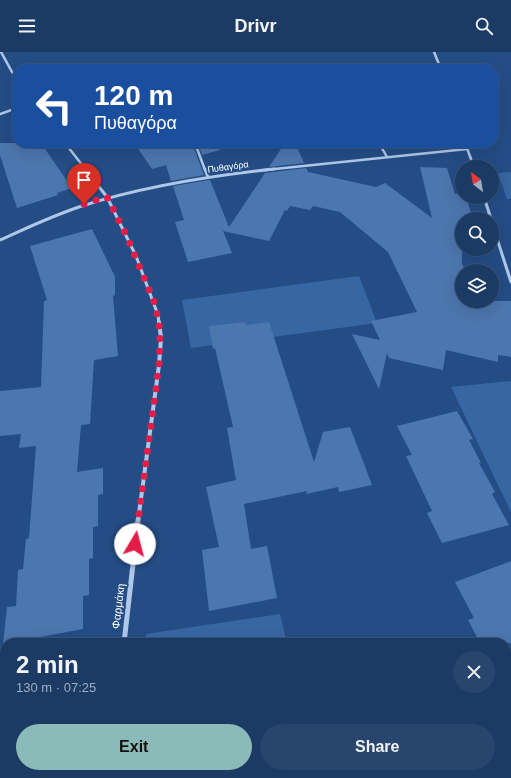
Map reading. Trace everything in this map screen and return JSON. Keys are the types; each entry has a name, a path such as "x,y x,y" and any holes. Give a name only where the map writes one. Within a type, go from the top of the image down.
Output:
{"street":[{"path":"1,52 12,72"},
{"path":"434,52 439,64"},
{"path":"0,114 12,110"},
{"name":"Φαρμάκη","path":"69,148 107,197 127,237 150,290 158,315 160,338 159,365 135,544 125,638"},
{"path":"197,148 208,177"},
{"path":"382,148 387,157"},
{"path":"467,149 471,160"},
{"name":"Πυθαγόρα","path":"0,240 50,217 107,197 171,182 253,170 467,149"},
{"path":"499,245 511,282"}],"shaded area":[{"path":"511,172 511,199 507,199 499,173"},
{"path":"359,276 377,323 191,348 182,300"},
{"path":"511,381 511,512 451,387"},
{"path":"280,614 286,638 146,638 146,634"}],"building":[{"path":"0,143 12,143 12,148 44,148 72,188 57,193 58,195 17,208 0,155"},
{"path":"137,148 194,148 204,175 171,181 166,165 152,169"},
{"path":"200,148 220,148 220,150 202,155"},
{"path":"282,148 297,148 304,163 269,167"},
{"path":"420,167 447,168 455,194 455,204 468,204 471,212 455,212 455,256 462,256 462,264 455,264 455,308 499,308 499,301 511,301 511,357 498,355 498,362 446,350 443,370 389,358 387,353 379,389 352,334 380,340 371,321 417,312 388,252 340,212 313,206 310,210 290,206 287,211 285,210 269,241 223,231 232,253 188,262 175,222 184,220 173,186 210,180 229,227 265,173 306,168 308,172 376,187 385,183 432,218"},
{"path":"92,229 115,277 115,295 113,296 118,356 94,360 90,424 81,425 77,472 103,468 103,494 98,495 98,526 93,527 93,558 89,559 89,595 83,596 83,629 35,638 4,638 7,607 16,606 18,570 23,569 26,539 29,538 36,446 19,448 21,434 0,436 0,391 41,387 44,301 47,300 30,246"},
{"path":"245,322 246,325 269,322 314,462 323,432 350,427 372,485 339,492 338,487 306,494 307,491 244,504 251,549 267,546 277,598 209,611 202,550 219,547 206,487 236,480 227,428 233,427 215,348 213,349 209,326"},
{"path":"457,411 473,439 469,440 481,463 479,463 495,492 492,494 509,525 442,543 427,513 432,511 406,456 412,455 397,426"},
{"path":"511,561 511,638 477,638 468,620 474,618 455,582"}],"route":[{"path":"84,204 107,197 127,237 150,290 155,304 159,324 159,365 135,544"}]}
